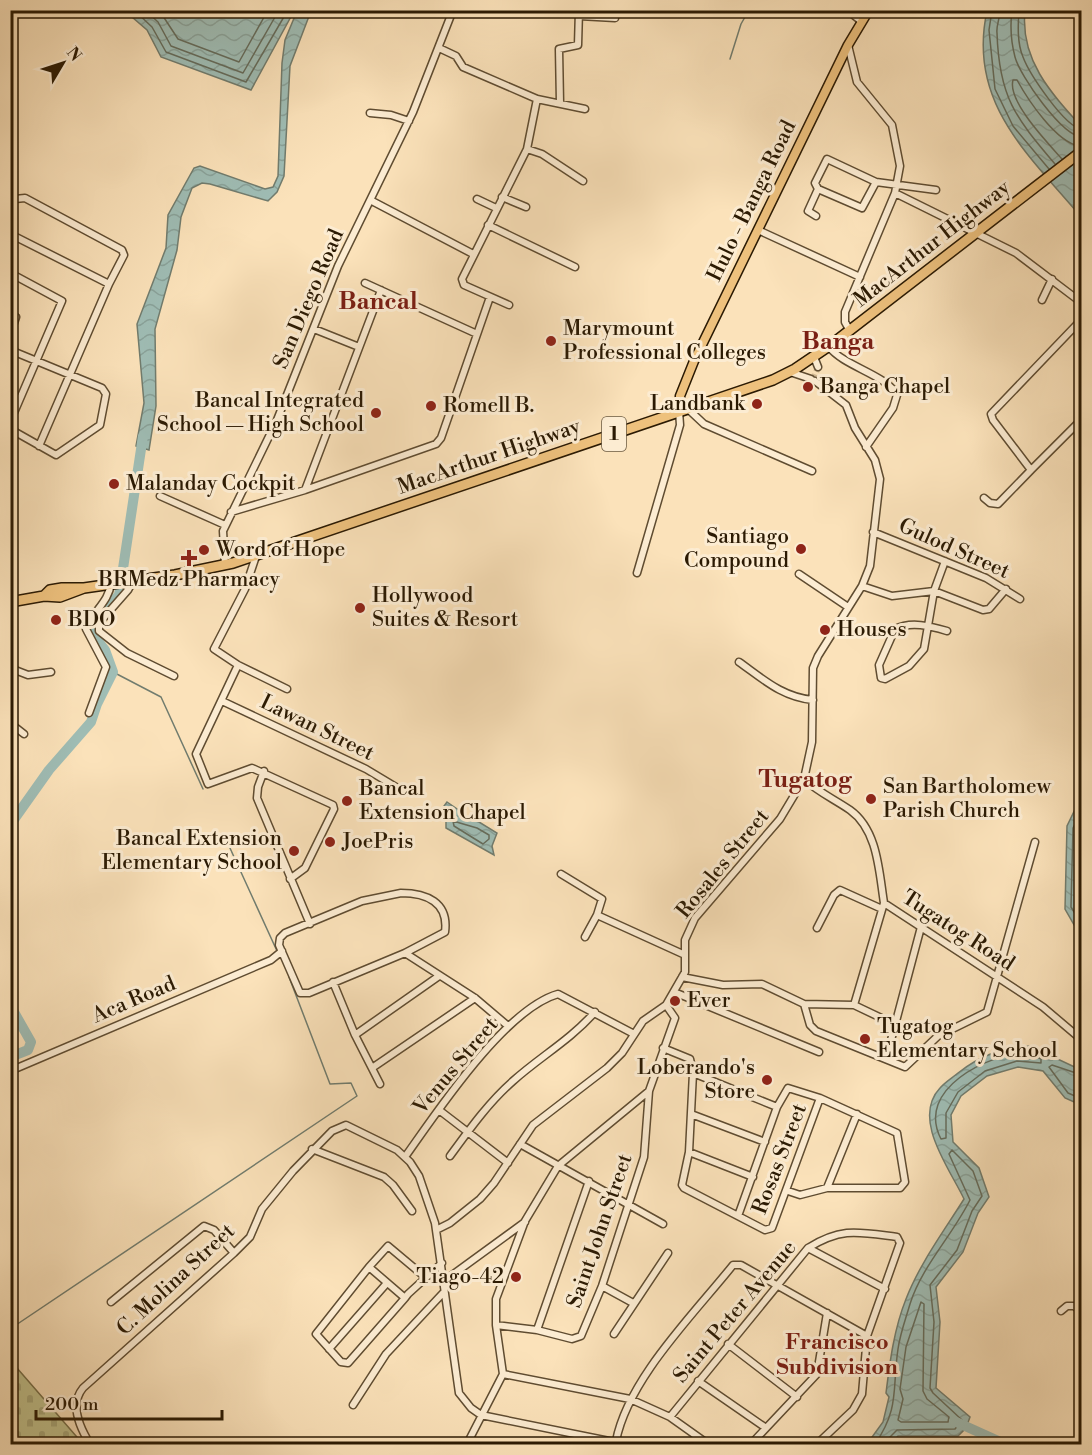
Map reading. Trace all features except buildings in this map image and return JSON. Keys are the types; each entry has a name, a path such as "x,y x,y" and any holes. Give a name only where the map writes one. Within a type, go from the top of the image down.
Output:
{"highway":[{"name":"MacArthur Highway","path":"10,602 44,596 50,590 84,588 225,565 773,381 829,347 1082,151"}],"main road":[{"name":"Hulo - Banga Road","path":"684,410 680,396 694,361 848,45 869,10"}],"street":[{"name":"San Diego Road","path":"225,565 222,550 225,525 277,420 338,266 409,122 453,10"},
{"path":"848,10 861,21"},
{"path":"560,103 559,49 577,47 579,13 615,18"},
{"path":"848,45 857,82 892,125 900,157 895,193 845,312 845,322 850,331"},
{"path":"439,48 456,56 463,67 537,99 585,109"},
{"path":"509,305 462,282 496,208 527,149 527,138 537,99"},
{"path":"370,113 391,115 409,122"},
{"path":"527,149 543,154 584,181"},
{"path":"876,182 862,208 818,189 815,183 827,159 876,182 898,183 936,190"},
{"path":"816,216 808,211 818,189"},
{"path":"895,193 978,232 1016,253 1082,303"},
{"path":"502,197 526,207"},
{"path":"13,203 26,198 122,250 124,255 109,284 39,446"},
{"path":"477,199 496,208"},
{"path":"372,201 474,254"},
{"path":"488,225 575,267"},
{"path":"758,230 860,277"},
{"path":"10,234 109,284"},
{"path":"10,273 62,301 10,422"},
{"path":"1042,300 1052,279"},
{"path":"365,283 477,334"},
{"path":"305,490 381,290"},
{"path":"231,513 305,490 436,444 441,438 490,297"},
{"path":"10,313 16,317 17,321 10,335"},
{"path":"1030,470 991,414 1082,319"},
{"path":"314,329 359,347"},
{"path":"829,347 837,356 889,387 897,395 893,408 866,447"},
{"path":"10,350 104,391 102,422 61,453 51,454 10,429"},
{"path":"814,357 818,367"},
{"name":"Rosales Street","path":"666,1005 686,966 685,940 695,918 780,819 804,778 812,742 815,663 862,586 870,566 880,479 875,460 855,428 846,405 813,380 790,372"},
{"path":"637,573 684,410 704,424 812,471"},
{"path":"984,498 990,503 998,504 1082,419"},
{"path":"160,496 225,525"},
{"name":"Gulod Street","path":"873,532 945,561 1006,589 1020,599"},
{"path":"256,556 245,589 214,646 216,653 287,689"},
{"path":"945,561 934,591 930,626 921,654 909,666 883,680 879,665 891,633 906,625 930,626 947,631"},
{"path":"799,574 848,607"},
{"path":"89,713 106,667 86,629 97,609 122,582 128,590 99,623 99,632 127,652 174,676"},
{"path":"862,586 892,596 934,591 987,610 1006,589"},
{"path":"739,662 783,693 813,700"},
{"path":"238,665 196,754 204,780 212,784 252,768 264,771 333,805 334,809 305,868 290,879"},
{"path":"10,668 28,675 51,672"},
{"name":"Lawan Street","path":"222,701 366,769 396,787"},
{"path":"10,723 24,734"},
{"path":"264,771 257,798 310,924"},
{"name":"Tugatog Road","path":"804,778 821,794 849,809 865,826 873,843 883,906 921,927 995,975 1059,1020 1082,1040"},
{"path":"804,1004 813,1029 905,1067 938,1036 987,1012 995,975 1035,842"},
{"path":"561,874 602,899 597,915 585,937"},
{"path":"817,928 834,895 840,890 883,906 854,1005"},
{"path":"401,893 419,893 428,897 441,909 446,928 443,934 405,952 309,993 300,993 282,951 280,938 285,933 310,924 362,901 401,893"},
{"path":"597,915 684,955"},
{"path":"886,1059 921,927"},
{"name":"Aca Road","path":"10,1071 270,960 282,951"},
{"path":"405,952 475,999 508,1026"},
{"path":"356,1035 439,976"},
{"path":"682,977 723,985 762,984 804,1004 854,1005 896,1025"},
{"path":"333,982 380,1084"},
{"path":"674,992 819,1052"},
{"name":"Venus Street","path":"405,1156 439,1110 508,1026 548,997 558,994 634,1034"},
{"path":"372,1068 475,999"},
{"path":"436,1230 450,1223 480,1199 508,1163 533,1125 616,1060 643,1021 666,1005"},
{"name":"Saint John Street","path":"537,1330 572,1339 581,1336 602,1286 644,1157 649,1091 675,1018 666,1005"},
{"path":"450,1156 468,1131 514,1080 567,1041 596,1012"},
{"path":"663,1048 690,1059 693,1073 689,1152 682,1180 684,1188 738,1216 777,1107 788,1089 820,1098 897,1133 904,1186 900,1188 827,1188 806,1195 788,1191"},
{"path":"693,1073 777,1107"},
{"path":"467,1444 503,1374 496,1325 496,1299 525,1221 558,1166 649,1091"},
{"name":"Rosas Street","path":"738,1216 769,1231 788,1191 820,1098"},
{"path":"439,1110 508,1163"},
{"name":"Rosas Street","path":"691,1114 765,1142"},
{"path":"827,1188 857,1114"},
{"name":"C. Molina Street","path":"90,1444 78,1418 75,1404 79,1393 94,1376 160,1321 234,1253 249,1237 262,1209 312,1149 337,1127 346,1125 360,1130 405,1156 419,1176 432,1209 436,1230 459,1394 464,1402 481,1415"},
{"path":"520,1144 630,1203 663,1224"},
{"path":"312,1149 384,1178 393,1185 412,1211"},
{"path":"689,1152 753,1177"},
{"path":"496,1325 537,1330 589,1181"},
{"path":"444,1281 525,1221"},
{"path":"111,1302 204,1226 214,1230 234,1253"},
{"name":"Saint Peter Avenue","path":"670,1417 808,1248 830,1234 862,1232 900,1240 885,1289"},
{"path":"425,1277 388,1246 316,1332 341,1362 348,1363 405,1298 442,1263"},
{"path":"808,1248 885,1289 867,1336 862,1394 858,1402 817,1444"},
{"path":"614,1335 668,1253"},
{"path":"616,1441 620,1420 630,1399 653,1365 734,1264 741,1265 867,1336"},
{"path":"369,1267 405,1298"},
{"path":"329,1349 387,1283"},
{"path":"602,1286 633,1303"},
{"path":"353,1405 386,1354 444,1292"},
{"path":"1061,1311 1067,1306 1074,1306 1082,1312"},
{"path":"751,1444 817,1374 826,1313"},
{"path":"728,1344 797,1396"},
{"path":"503,1374 630,1399 670,1417 708,1444"},
{"path":"698,1381 766,1428"},
{"path":"481,1415 624,1444"}],"green space":[{"path":"10,1360 83,1444 11,1444"}],"water":[{"path":"125,11 294,11 251,90 161,57 147,30"},
{"path":"297,11 311,11 290,66 284,176 277,192 268,201 210,184 202,183 192,188 181,217 177,250 155,329 156,406 149,450 136,446 144,403 137,324 166,248 168,215 194,168 200,166 265,189 273,187 278,176 282,63 285,40"},
{"path":"987,11 1025,11 1027,44 1032,60 1048,87 1081,126 1081,217 1023,148 994,100 986,73 983,43"},
{"path":"1081,797 1081,937 1065,909 1067,826"},
{"path":"447,802 460,811 462,817 479,822 497,833 492,846 494,855 446,828 446,819 441,810"},
{"path":"1030,1046 1081,1070 1081,1105 1065,1098 1043,1071 1018,1067 987,1076 961,1096 951,1115 953,1142 979,1168 989,1197 978,1213 963,1252 936,1287 940,1322 936,1388 970,1417 966,1428 958,1436 898,1436 891,1444 867,1444 883,1422 889,1397 886,1393 893,1345 906,1299 925,1260 964,1199 943,1159 931,1129 932,1100 944,1084 975,1061 1001,1051"}],"waterway":[{"path":"730,59 741,24 749,10"},
{"path":"10,825 49,770 91,722 113,672 105,650 91,632 101,614 119,595 143,436"},
{"path":"113,672 161,697 203,789"},
{"path":"224,835 277,951"},
{"path":"10,1329 357,1096 351,1083 330,1084 289,977"},
{"path":"10,1005 31,1042 28,1050 10,1057"},
{"path":"954,1421 1005,1444"}],"tunnel":[{"path":"813,380 818,367"}],"place":[{"name":"Marymount Professional Colleges","path":"551,341"},
{"name":"Banga Chapel","path":"808,387"},
{"name":"Landbank","path":"757,404"},
{"name":"Romell B.","path":"431,406"},
{"name":"Bancal Integrated School — High School","path":"376,413"},
{"name":"Malanday Cockpit","path":"114,484"},
{"name":"Santiago Compound","path":"801,549"},
{"name":"Word of Hope","path":"204,550"},
{"name":"BRMedz Pharmacy","path":"189,558"},
{"name":"Hollywood Suites & Resort","path":"360,608"},
{"name":"BDO","path":"56,620"},
{"name":"Houses","path":"825,630"},
{"name":"San Bartholomew Parish Church","path":"871,799"},
{"name":"Bancal Extension Chapel","path":"347,801"},
{"name":"JoePris","path":"330,842"},
{"name":"Bancal Extension Elementary School","path":"294,851"},
{"name":"Ever","path":"675,1001"},
{"name":"Tugatog Elementary School","path":"865,1039"},
{"name":"Loberando's Store","path":"767,1080"},
{"name":"Tiago-42","path":"516,1277"}],"district":[{"name":"Bancal","path":"378,302"},
{"name":"Banga","path":"838,342"},
{"name":"Tugatog","path":"805,780"},
{"name":"Francisco Subdivision","path":"837,1354"}]}
